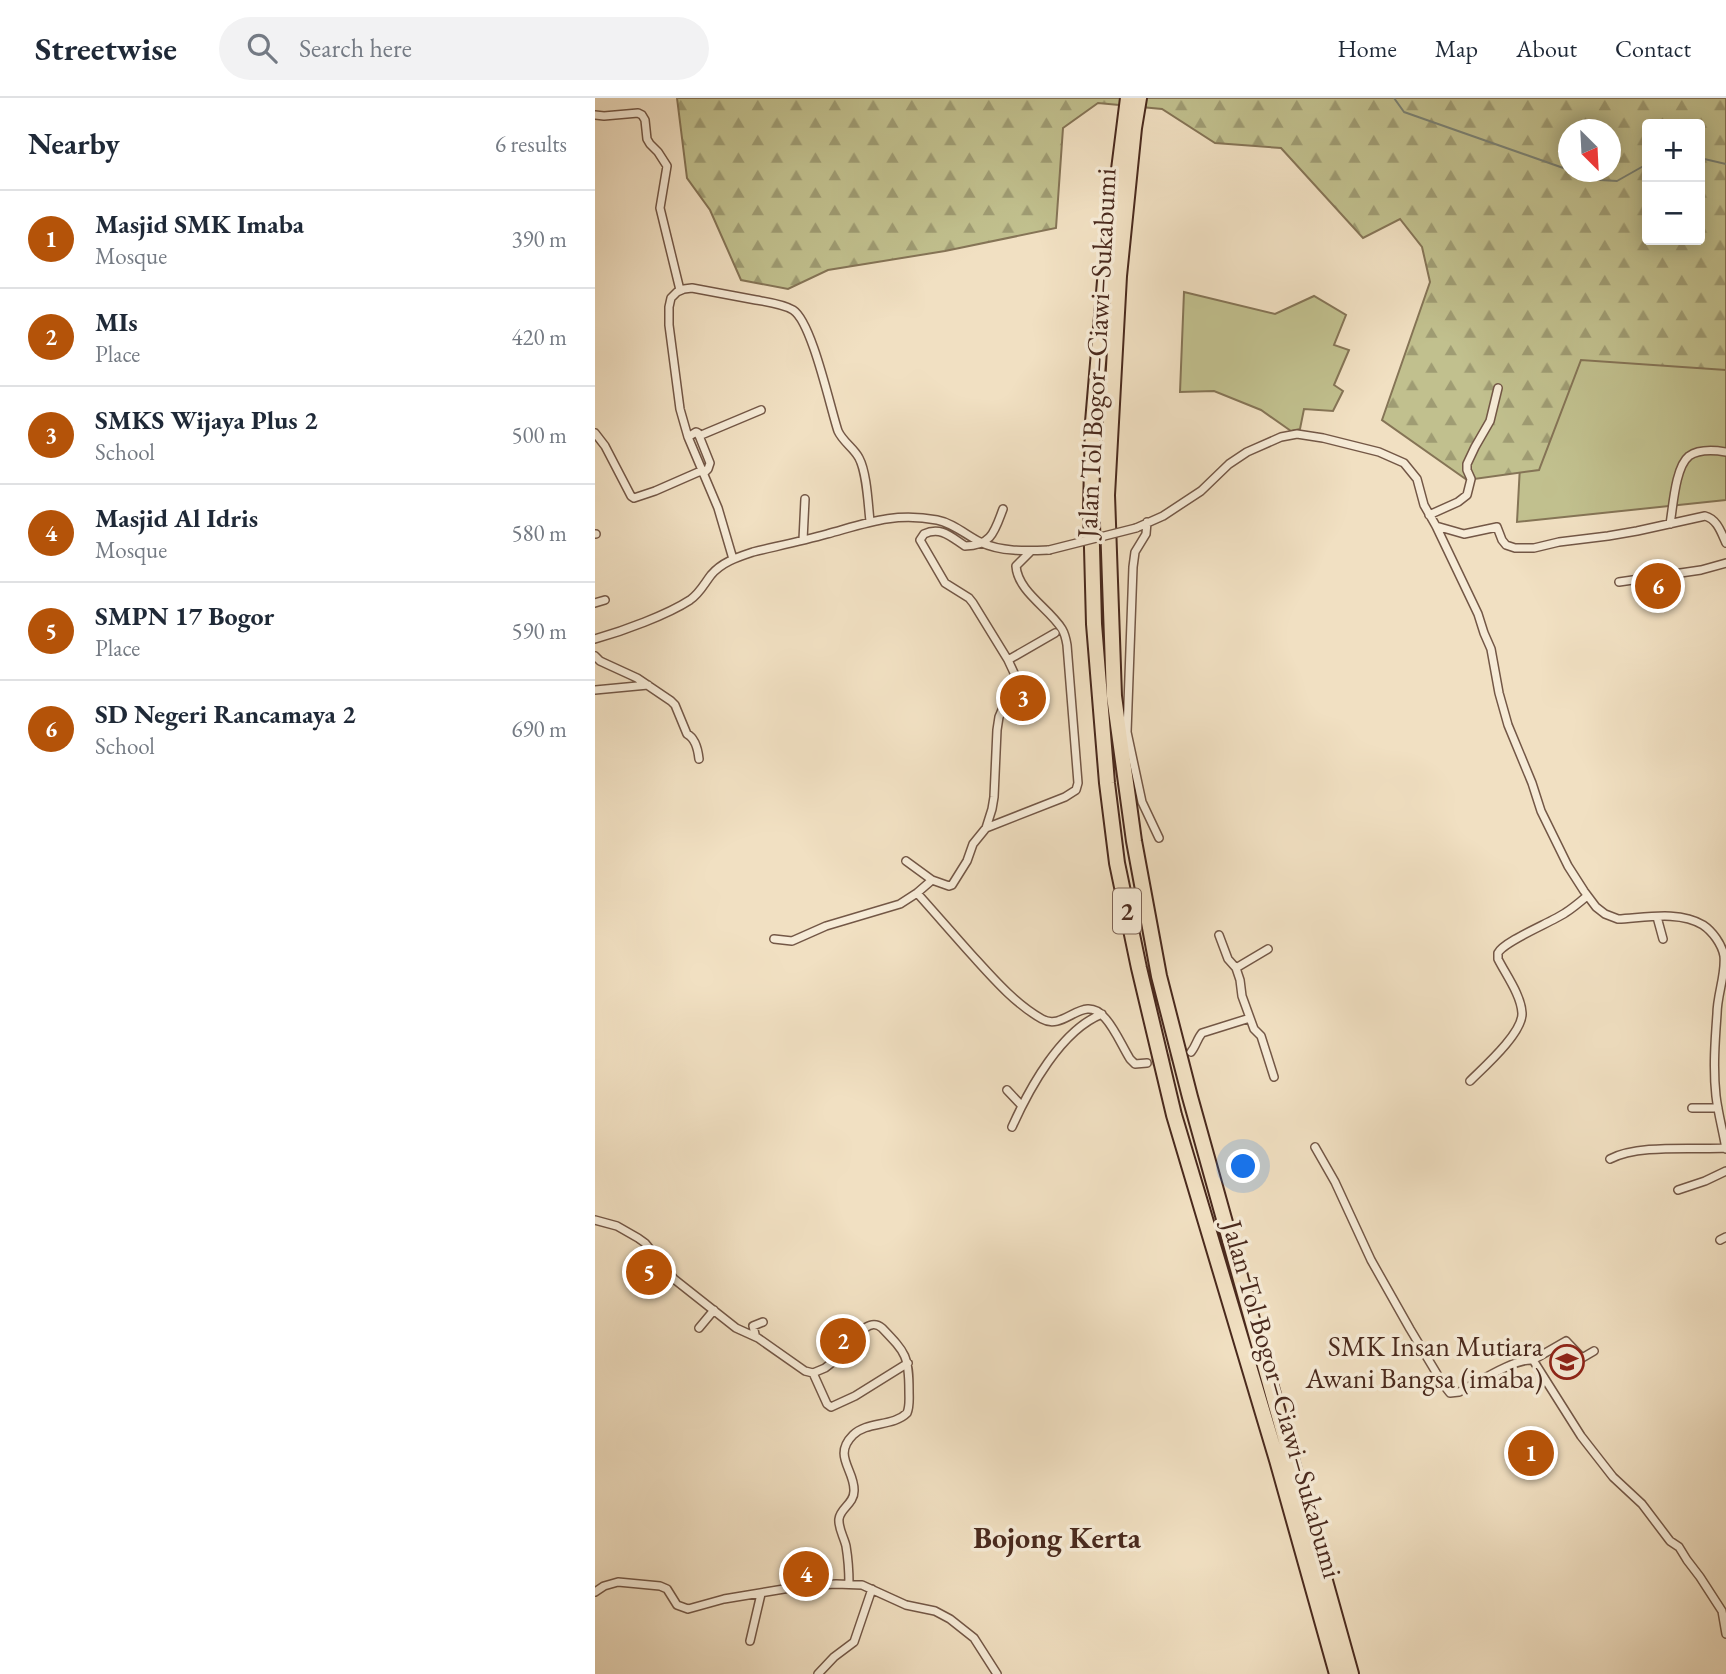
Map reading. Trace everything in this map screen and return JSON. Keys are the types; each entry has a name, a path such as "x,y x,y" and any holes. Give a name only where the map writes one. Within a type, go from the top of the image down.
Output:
{"highway":[{"name":"Jalan Tol Bogor–Ciawi–Sukabumi","path":"1128,98 1129,125 1107,495 1114,696 1134,841 1159,976 1351,1674"},
{"name":"Jalan Tol Bogor–Ciawi–Sukabumi","path":"1139,98 1129,125 1105,281 1093,422 1091,498 1094,624 1107,783 1117,863 1174,1115 1273,1447 1337,1674"}],"street":[{"path":"595,115 638,113 642,114 645,120 647,139 667,166 660,208 680,290"},
{"path":"733,559 723,524 688,437 680,409 669,307 671,298 680,290 692,288 765,302 790,309 798,315 811,341 838,431 863,465 870,521"},
{"path":"1429,515 1467,495 1471,479 1467,470 1468,464 1490,421 1498,388"},
{"path":"699,436 761,410"},
{"path":"595,433 634,498 708,469 710,463 699,436 696,432 688,437"},
{"path":"595,639 649,619 687,601 699,592 717,569 733,559 870,521 905,517 939,520 999,548 1049,550 1136,527 1163,516 1201,491 1247,452 1275,439 1297,434 1387,454 1404,463 1417,479 1422,500 1478,614 1491,649 1507,721 1539,807 1568,866 1587,896 1611,918 1657,917 1694,921 1707,928 1723,950 1716,1022 1715,1086 1726,1149 1640,1151 1610,1158"},
{"path":"1670,524 1678,475 1684,461 1698,452 1726,452"},
{"path":"803,540 805,499"},
{"path":"906,861 932,880 949,886 954,884 967,861 972,844 986,828 992,809 999,718 1015,678 1008,660 971,600 943,581 921,540 924,534 936,531 945,533 965,546 982,542 993,534 1003,509"},
{"path":"1436,526 1464,534 1497,527 1506,545 1534,548 1608,536 1700,516 1709,517 1719,528 1726,543"},
{"path":"1147,523 1146,534 1135,552 1133,568 1127,732 1142,802 1159,838"},
{"path":"986,828 1066,797 1076,790 1078,783 1064,632 1017,575 1016,566 1031,551"},
{"path":"1619,582 1726,564"},
{"path":"595,603 605,600"},
{"path":"1008,660 1055,633"},
{"path":"595,656 649,685 675,705 687,734 696,744 699,759"},
{"path":"595,690 649,685"},
{"path":"774,939 792,940 826,926 900,904 932,880"},
{"path":"917,893 1012,997 1049,1022 1060,1021 1079,1010 1090,1008 1099,1012 1107,1019 1135,1065 1147,1063"},
{"path":"1470,1082 1504,1047 1522,1020 1520,1001 1497,959 1498,953 1518,938 1567,912 1587,896"},
{"path":"1657,917 1663,939"},
{"path":"1219,935 1228,959 1236,968 1242,996 1255,1032 1261,1037 1274,1077"},
{"path":"1717,941 1726,937"},
{"path":"1236,968 1268,949"},
{"path":"1012,1127 1036,1078 1084,1023 1102,1014"},
{"path":"1192,1052 1202,1033 1250,1018"},
{"path":"1716,1022 1726,1021"},
{"path":"1007,1090 1022,1106"},
{"path":"1692,1108 1718,1108"},
{"path":"1315,1147 1335,1182 1371,1260 1450,1393 1459,1392 1518,1362 1533,1360 1566,1341 1582,1358 1594,1351"},
{"path":"1678,1190 1726,1171"},
{"path":"595,1220 624,1229 642,1241 671,1277 736,1328 754,1336 801,1368 813,1373 828,1406 855,1396 908,1363"},
{"path":"699,1328 714,1310"},
{"path":"754,1336 753,1326 763,1322"},
{"path":"813,1373 834,1361 872,1324 879,1325 891,1337 908,1363 907,1413 900,1419 856,1433 847,1443 844,1452 854,1490 851,1502 840,1513 839,1521 846,1546 849,1584"},
{"path":"1533,1360 1581,1436 1613,1477 1642,1504 1670,1541 1679,1547 1723,1611 1726,1634"},
{"path":"595,1592 615,1582 660,1586 667,1589 677,1605 688,1609 723,1599 809,1585 862,1585 906,1605 938,1612 950,1619 974,1638 996,1674"},
{"path":"818,1674 854,1642 872,1589"},
{"path":"750,1642 761,1594"}],"green space":[{"path":"677,98 1726,98 1726,370 1581,360 1539,470 1467,480 1382,420 1430,282 1422,247 1400,219 1363,238 1281,148 1215,143 1162,109 1098,103 1063,128 1056,228 945,251 828,270 788,289 741,280 710,210 687,178"},
{"path":"1184,292 1275,314 1314,296 1346,315 1334,345 1349,350 1334,385 1343,391 1333,411 1304,409 1300,429 1291,431 1261,410 1214,391 1180,392"},
{"path":"1528,316 1726,344 1726,500 1517,522"}],"waterway":[{"path":"1394,98 1404,112 1558,166"},
{"path":"1705,159 1726,164"},
{"path":"1621,179 1642,167"}],"tunnel":[{"path":"1147,1063 1181,1055"}],"place":[{"name":"SD Negeri Rancamaya 2","path":"1658,586"},
{"name":"SMKS Wijaya Plus 2","path":"1023,698"},
{"name":"SMPN 17 Bogor","path":"649,1272"},
{"name":"MIs","path":"843,1341"},
{"name":"SMK Insan Mutiara Awani Bangsa (imaba)","path":"1567,1362"},
{"name":"Masjid SMK Imaba","path":"1531,1453"},
{"name":"Masjid Al Idris","path":"806,1574"}],"district":[{"name":"Bojong Kerta","path":"1057,1538"}]}
